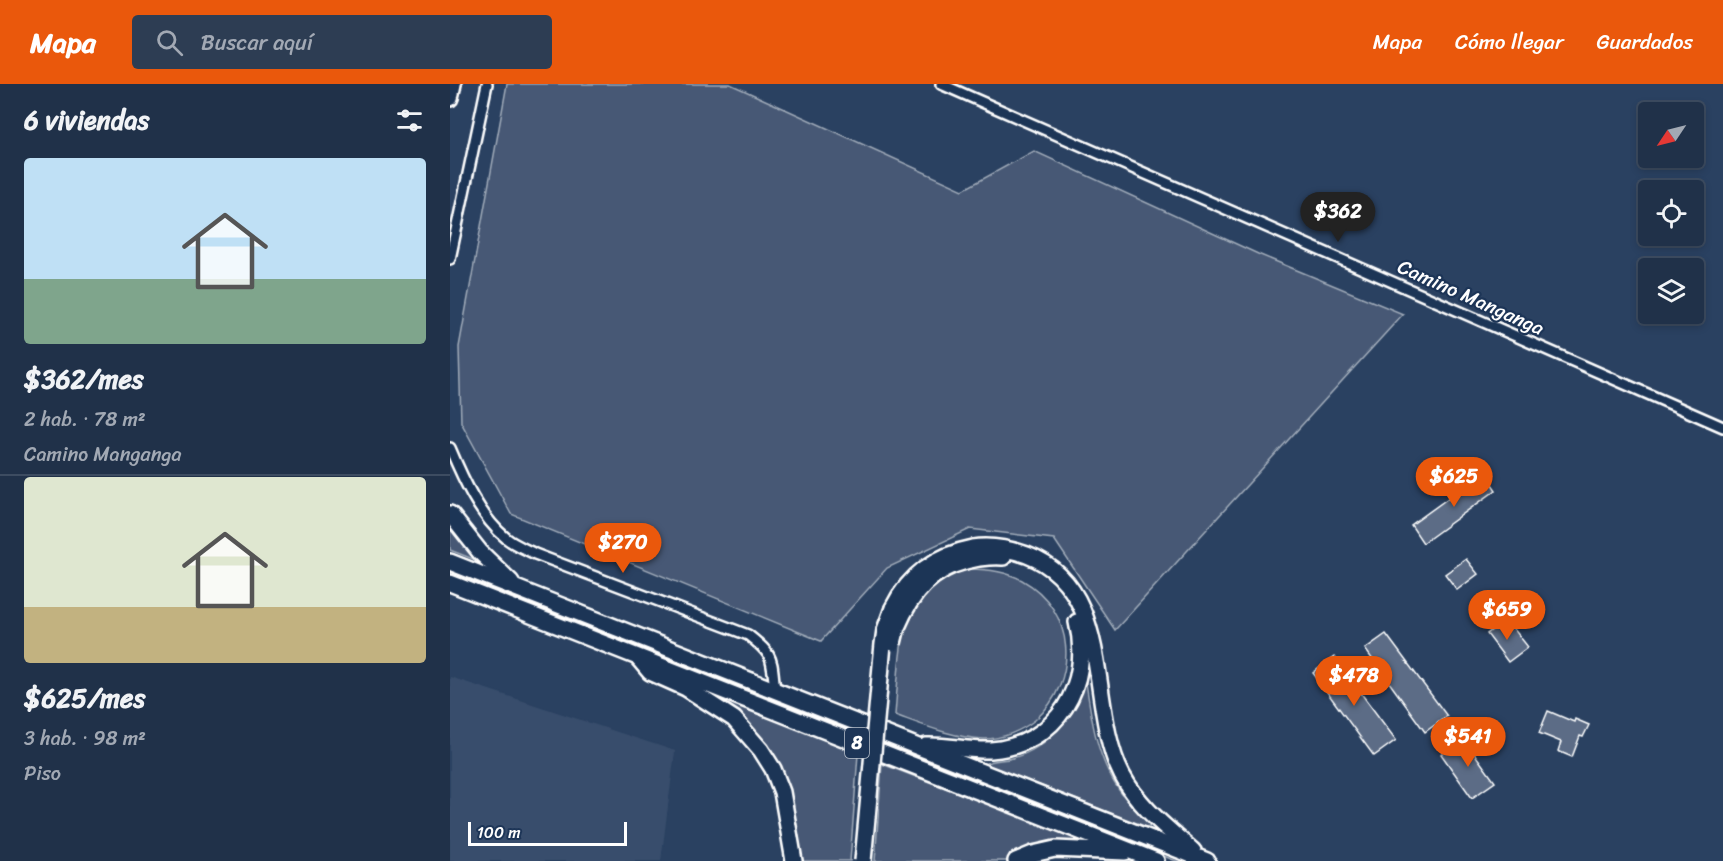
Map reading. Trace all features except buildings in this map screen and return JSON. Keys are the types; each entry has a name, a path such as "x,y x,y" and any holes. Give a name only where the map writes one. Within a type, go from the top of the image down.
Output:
{"highway":[{"path":"450,98 453,84"},
{"path":"450,514 480,552 520,589"},
{"path":"872,861 900,592 925,567 942,557 960,550 988,548 1019,552 1036,559 1053,570 1078,600 1092,641 1109,740 1121,774 1140,803 1205,860"},
{"path":"863,861 885,630 898,611 930,578 964,561 997,556 1023,561 1045,574 1064,593 1076,616 1081,637 1083,655 1079,675 1062,711 1039,734 1016,744 991,750 940,745 919,747"},
{"name":"8","path":"450,562 1205,860"},
{"name":"8","path":"450,583 1156,861"},
{"path":"450,593 485,598"},
{"path":"638,656 650,672 686,688 734,719 761,750 782,792 794,861"},
{"path":"1016,861 1055,849 1134,852"}],"street":[{"path":"450,259 487,84"},
{"name":"Camino Manganga","path":"941,84 1723,426"},
{"path":"450,448 465,486 506,538 535,555 748,635 763,646 771,656 775,690"},
{"path":"1077,829 1084,811"}],"shaded area":[{"path":"507,84 730,84 963,190 1034,151 1258,254 1403,314 1115,630 1054,539 970,529 887,568 821,641 511,514 461,422 459,347"},
{"path":"450,524 478,559 478,561 450,550"},
{"path":"450,567 1060,808 1068,815 1059,815 450,575"},
{"path":"969,569 1009,574 1040,593 1053,609 1062,627 1066,647 1065,666 1060,686 1050,704 1024,728 991,739 950,734 895,715 905,617 929,590 955,573"},
{"path":"450,677 675,751 661,861 450,861"},
{"path":"1086,682 1093,724 1105,765 1122,795 1151,824 1147,827 985,764 1026,753 1049,738 1067,718"},
{"path":"710,690 858,754 850,861 798,861 783,786 709,695"},
{"path":"882,764 1096,845 1030,850 1006,861 875,861"},
{"path":"1104,829 1113,830 1193,861 1176,861 1111,835"}]}
